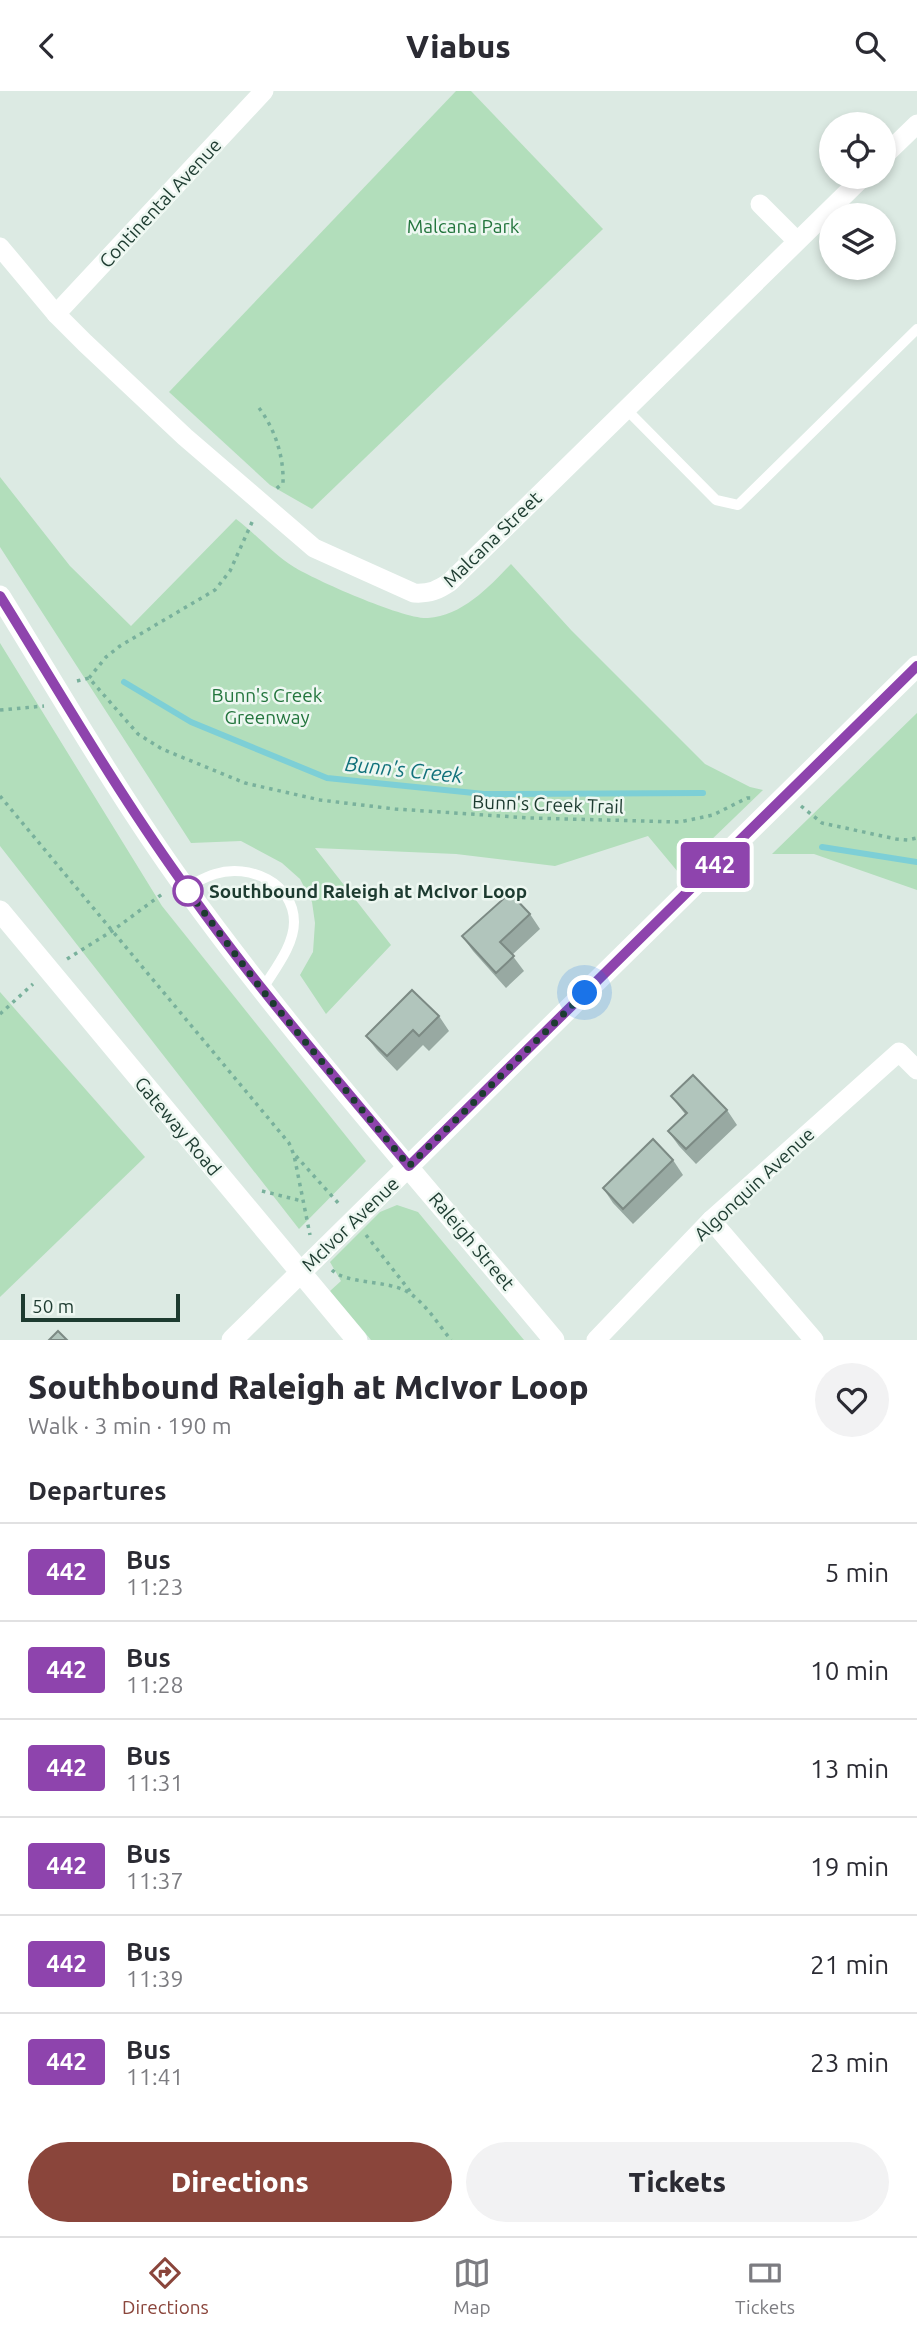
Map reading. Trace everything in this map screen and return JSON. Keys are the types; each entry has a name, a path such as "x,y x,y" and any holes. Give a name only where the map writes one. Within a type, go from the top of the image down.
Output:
{"street":[{"name":"Continental Avenue","path":"56,314 264,91"},
{"path":"896,144 917,124"},
{"name":"Malcana Street","path":"0,247 56,314 176,428 314,548 414,593 426,594 450,582 851,189"},
{"path":"760,204 797,241"},
{"name":"Raleigh Street","path":"0,596 128,804 262,990 554,1340"},
{"name":"McIvor Avenue","path":"232,1340 917,666"},
{"name":"Gateway Road","path":"0,911 356,1340"},
{"name":"Algonquin Avenue","path":"596,1340 711,1220 899,1052 917,1070"},
{"path":"711,1220 814,1340"}],"lane":[{"path":"626,409 716,500 738,505 917,329"},
{"path":"183,883 216,873 236,871 254,873 283,888 295,922 289,946 262,990"}],"path":[{"path":"77,681 89,678 106,657 120,646 215,590 230,571 260,503 283,483 284,466 269,421 259,408"},
{"name":"Bunn's Creek Trail","path":"89,678 138,734 163,749 244,783 320,800 463,814 680,823 713,815 747,798 781,800 797,802 822,823 895,839 917,838"},
{"path":"0,796 289,1143 294,1155 310,1238 318,1255 338,1276 382,1282 406,1291 451,1340"},
{"path":"0,1014 49,971 183,883"},
{"path":"255,1190 303,1201"}],"green space":[{"name":"Malcana Park","path":"456,91 471,91 603,229 312,509 270,485 169,392"},
{"name":"Bunn's Creek Greenway","path":"0,477 70,566 131,626 236,519 279,556 305,573 360,598 416,617 440,616 463,606 484,591 511,564 571,630 705,764 750,787 763,790 678,872 648,836 555,866 456,854 315,848 391,945 326,1014 300,975 313,952 315,923 312,902 300,879 282,863 241,841 191,843 0,547"},
{"path":"0,643 162,906 366,1161 299,1229 0,846"},
{"path":"917,713 917,890 814,854 772,854"},
{"path":"0,992 145,1157 0,1297"},
{"path":"397,1205 418,1212 524,1340 371,1340 330,1291 341,1281 330,1262 380,1212"}],"building":[{"path":"510,893 530,914 500,942 514,956 496,973 462,936"},
{"path":"412,990 439,1016 419,1036 413,1030 387,1056 366,1036"},
{"path":"693,1075 727,1110 686,1149 668,1131 687,1113 671,1096"},
{"path":"653,1139 673,1160 623,1209 603,1188"},
{"path":"58,1331 67,1340 49,1340"}],"waterway":[{"name":"Bunn's Creek","path":"124,682 191,722 327,778 484,794 703,793"},
{"name":"Bunn's Creek","path":"822,847 917,862"}],"bus line":[{"name":"442","path":"0,596 128,804 180,880 262,990 409,1166 917,666"}],"place":[{"name":"Southbound Raleigh at McIvor Loop","path":"188,891"}],"route":[{"path":"188,891 185,887 262,990 409,1166 585,993"}]}
